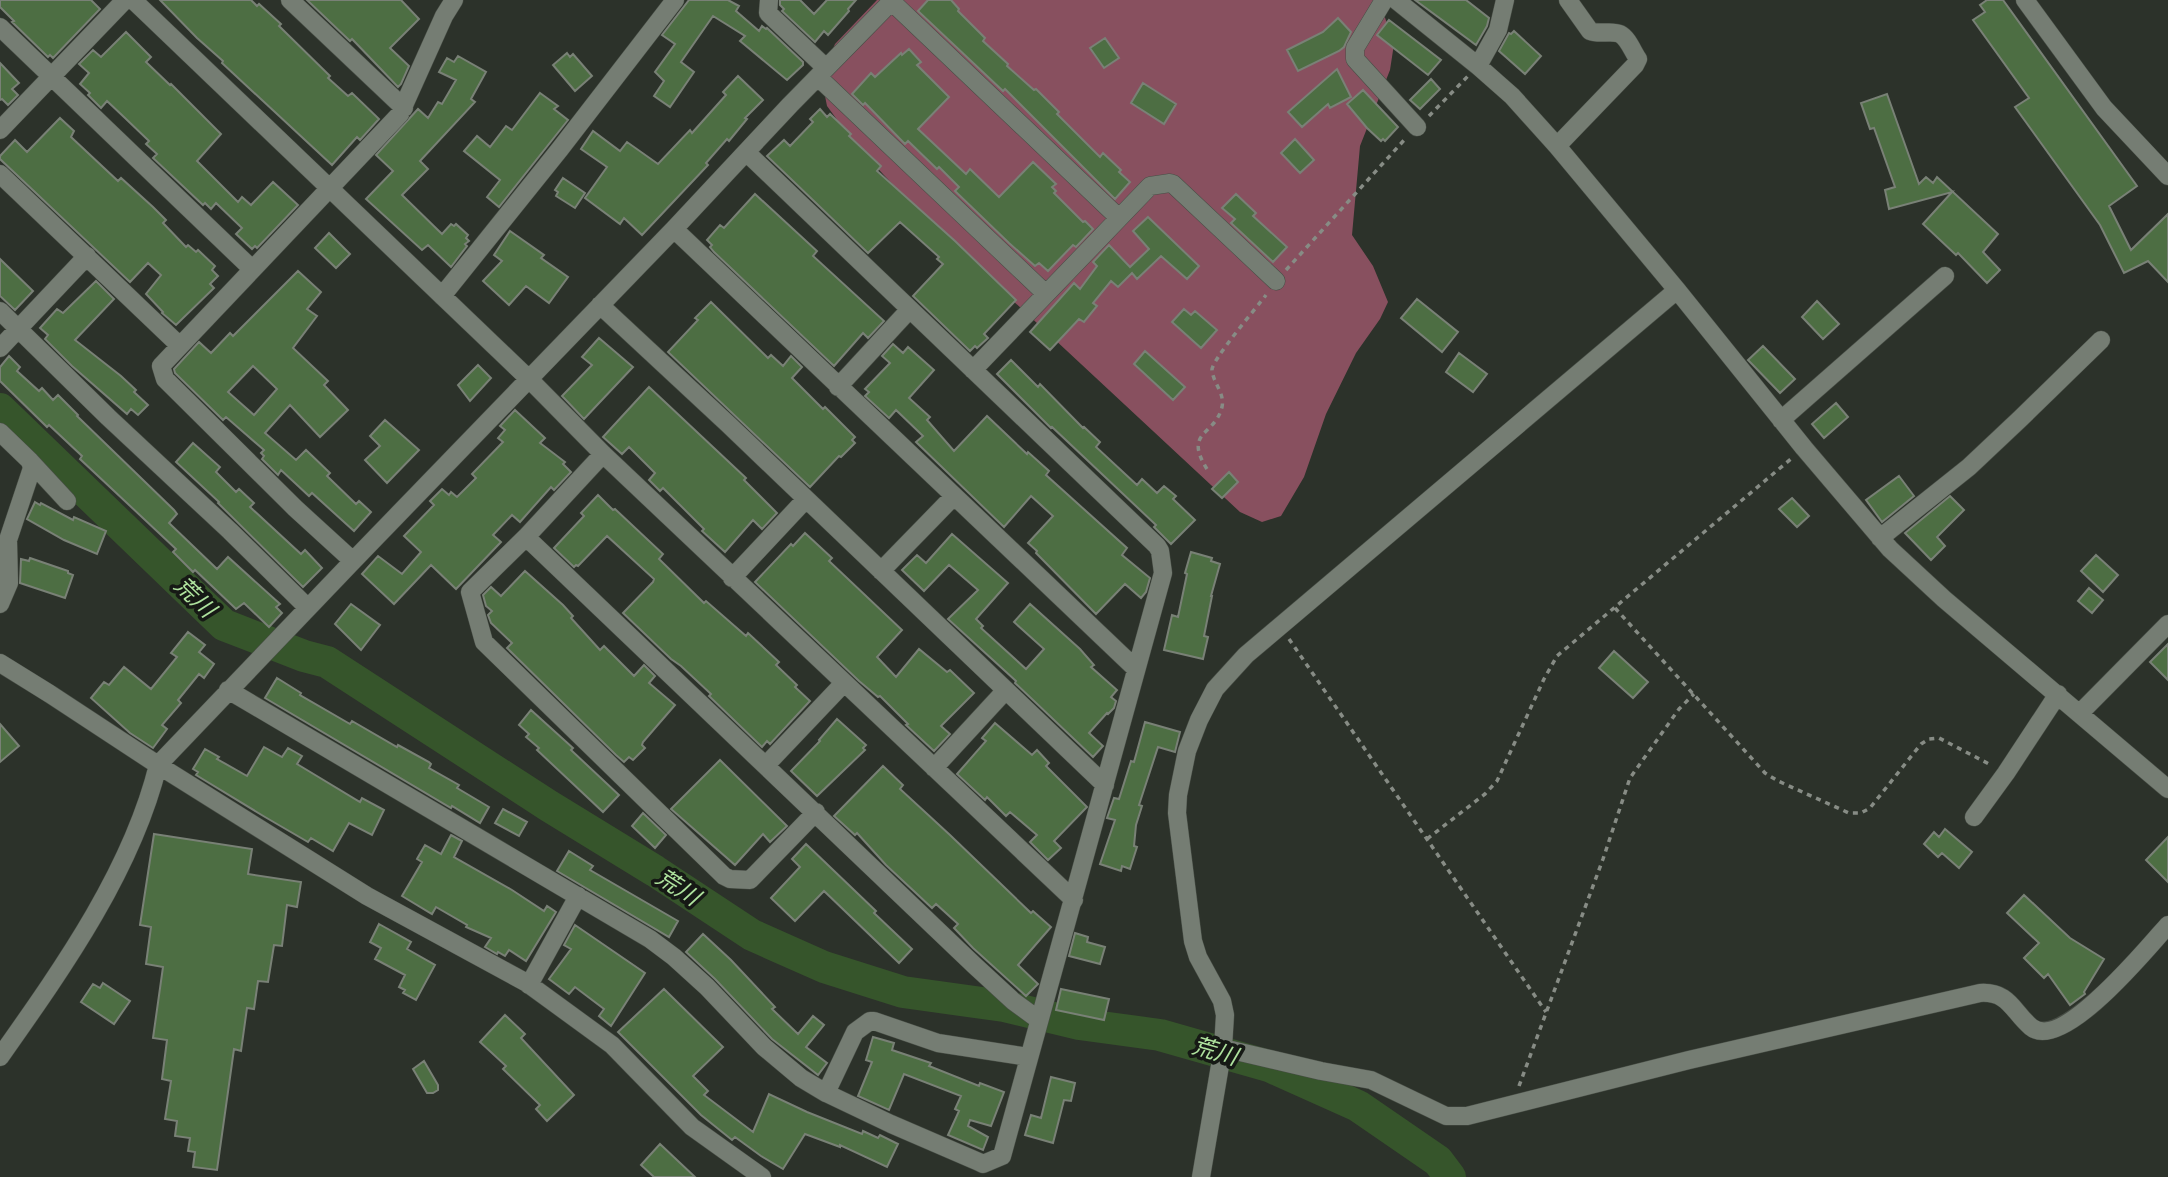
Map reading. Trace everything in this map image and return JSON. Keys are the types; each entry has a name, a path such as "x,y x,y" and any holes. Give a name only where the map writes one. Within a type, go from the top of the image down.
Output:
{"street":[{"path":"0,130 125,0"},
{"path":"133,0 530,380 732,578 1074,901"},
{"path":"290,0 404,108"},
{"path":"442,296 676,0"},
{"path":"769,0 768,13 822,72 1046,294"},
{"path":"1384,0 1355,48 1355,59 1418,127"},
{"path":"1396,0 1512,96 1557,146 1890,549 2168,789"},
{"path":"1478,66 1498,30 1505,0"},
{"path":"1557,146 1638,59 1619,33 1590,31 1567,0"},
{"path":"2025,0 2104,108 2168,176"},
{"path":"353,561 295,509 165,379 161,366 404,108 449,2"},
{"path":"0,1057 39,1002 112,886 151,793 158,765 530,380 887,2 1118,217"},
{"path":"0,27 252,269"},
{"path":"228,690 650,939 707,987 764,1047 801,1078 891,1124 983,1164 1002,1156 1163,573 1160,551 746,152"},
{"path":"0,174 180,346"},
{"path":"973,370 1150,186 1170,183 1276,281"},
{"path":"674,229 1135,668"},
{"path":"0,348 87,256"},
{"path":"1782,420 1945,276"},
{"path":"1201,1177 1223,1048 1225,1015 1222,1001 1198,957 1193,941 1177,813 1187,751 1215,689 1246,655 1677,290"},
{"path":"600,305 1105,785"},
{"path":"838,387 910,309"},
{"path":"0,311 308,608"},
{"path":"1881,538 1969,467 2101,340"},
{"path":"0,432 67,501"},
{"path":"603,454 526,537 470,592 484,642 724,876 750,880 816,812"},
{"path":"0,604 9,583 8,540 32,471 30,461"},
{"path":"881,571 954,496"},
{"path":"732,578 806,499"},
{"path":"526,537 974,965 1040,1020"},
{"path":"2080,713 2168,624"},
{"path":"0,663 367,896 529,985 612,1045 692,1127 762,1177"},
{"path":"766,765 844,684"},
{"path":"934,768 1005,691"},
{"path":"1974,817 2058,694"},
{"path":"529,985 578,896"},
{"path":"1223,1048 1371,1080 1446,1116 1466,1116 1689,1060 1980,993 1991,992 2002,997 2033,1029 2050,1031 2065,1025 2108,990 2168,925"},
{"path":"826,1093 855,1032 870,1021 938,1043 1028,1057"}],"path":[{"path":"1207,469 1197,447 1203,433 1218,416 1222,404 1212,370 1214,362 1276,281 1478,66"},
{"path":"1427,839 1491,789 1505,766 1552,663 1563,650 1804,448"},
{"path":"1615,608 1765,773 1849,813 1861,813 1870,808 1921,744 1929,739 1939,738 2006,772"},
{"path":"1280,627 1546,1012"},
{"path":"1512,1105 1630,778 1679,709 1694,694"}],"shaded area":[{"path":"877,0 1379,0 1394,44 1390,70 1360,146 1352,235 1373,266 1388,302 1380,319 1356,353 1326,414 1304,477 1281,516 1262,522 1240,512 924,218 855,144 827,106 821,76 835,44"}],"building":[{"path":"0,0 91,0 100,9 53,58 50,55 48,57 12,22 14,21 0,7"},
{"path":"160,0 251,0 257,6 259,4 330,76 328,78 348,96 352,93 379,119 360,140 357,137 332,165 222,63 223,61"},
{"path":"307,0 401,0 419,19 390,48 409,66 401,84 398,87 352,39 350,41"},
{"path":"689,0 728,0 739,6 736,11 759,31 762,26 767,28 803,65 787,80 740,41 745,36 713,16 681,62 694,72 670,107 654,96 664,81 655,72 675,44 662,35"},
{"path":"780,0 800,0 814,14 827,0 856,0 828,35 824,31 815,42 782,11 784,9"},
{"path":"928,0 951,0 958,11 985,38 983,41 1008,64 1007,66 1036,89 1100,157 1103,153 1121,170 1119,172 1130,182 1115,199 1005,89 1003,91 918,11"},
{"path":"1415,0 1466,0 1489,18 1487,26 1476,45"},
{"path":"1987,0 2003,0 2137,186 2109,206 2131,250 2168,214 2168,282 2148,261 2124,273 2100,225 2015,107 2029,98 1973,20 1985,12 1980,5"},
{"path":"1338,18 1351,32 1344,47 1298,71 1287,50 1323,32"},
{"path":"1389,20 1441,60 1428,75 1377,35"},
{"path":"1514,31 1541,56 1525,74 1499,51 1509,33"},
{"path":"126,32 151,57 146,62 221,134 197,161 238,202 242,197 251,205 273,182 298,205 257,248 255,246 252,249 236,234 242,228 216,203 211,209 205,203 203,205 153,158 157,154 146,144 149,141 107,101 101,108 80,84 89,73 79,64 93,50 101,57"},
{"path":"1105,38 1119,58 1104,68 1090,48"},
{"path":"909,49 921,62 917,65 949,97 918,129 966,174 970,169 999,197 1033,162 1056,184 1052,187 1056,191 1054,193 1093,229 1048,271 1039,263 1035,266 1009,243 955,191 959,187 939,167 937,169 908,141 905,144 865,103 863,105 852,94 871,73 875,77"},
{"path":"567,53 570,57 573,54 592,76 575,91 553,65"},
{"path":"458,56 486,72 471,99 475,102 420,161 428,169 402,195 442,234 451,224 456,224 468,235 466,238 469,241 465,244 467,246 451,267 428,245 422,250 366,199 393,171 376,155 418,109 428,118 438,102 442,104 456,80 439,72 447,58 454,62"},
{"path":"0,63 19,83 12,89 18,95 8,105 0,100"},
{"path":"1337,69 1351,97 1330,108 1328,104 1302,127 1288,112"},
{"path":"738,76 763,100 745,118 747,119 729,141 727,139 706,163 708,165 642,235 624,218 620,224 585,198 607,167 581,149 593,131 620,151 627,142 658,164 690,130 692,133 726,95 723,92"},
{"path":"1431,79 1440,89 1420,109 1410,100"},
{"path":"1143,83 1176,104 1164,124 1131,103"},
{"path":"1363,90 1398,127 1385,141 1381,141 1367,128 1347,104"},
{"path":"540,93 558,106 554,109 568,120 499,207 487,197 500,180 464,151 477,136 490,147 506,126 512,130"},
{"path":"1887,94 1919,184 1926,177 1933,183 1937,177 1998,234 1983,252 2000,270 1987,283 1958,253 1956,255 1923,224 1952,192 1889,209 1885,190 1895,187 1874,128 1870,129 1861,103"},
{"path":"820,109 827,117 830,114 881,166 877,171 1016,300 984,334 988,338 977,348 975,346 970,351 913,296 943,264 937,259 939,257 900,222 868,253 767,156 784,140 790,146 813,122 810,119"},
{"path":"60,118 74,131 71,137 118,181 121,178 153,207 166,220 163,223 186,247 188,245 196,252 198,250 215,266 212,270 218,276 210,284 214,288 176,325 146,294 161,275 148,263 130,282 0,159 15,140 27,152"},
{"path":"1295,139 1314,160 1300,173 1281,153"},
{"path":"563,178 585,193 575,208 556,196 558,192 555,190"},
{"path":"755,194 817,251 813,256 884,321 868,338 863,333 834,366 710,247 712,245 707,240 720,225 724,228"},
{"path":"1236,194 1256,213 1253,216 1287,247 1273,262 1231,223 1235,219 1222,208"},
{"path":"1148,217 1199,266 1187,279 1161,256 1137,279 1132,273 1118,287 1111,281 1093,303 1097,306 1084,322 1079,319 1050,350 1030,332 1074,283 1080,289 1097,266 1093,262 1109,245 1130,267 1149,249 1133,231"},
{"path":"510,231 544,255 541,258 568,277 549,303 526,286 509,305 483,281 502,261 494,255"},
{"path":"329,233 350,254 336,268 315,248"},
{"path":"0,259 33,291 15,310 0,296"},
{"path":"298,271 321,292 307,309 317,316 293,348 328,381 324,385 348,410 320,437 290,405 265,433 296,460 306,450 330,473 327,476 356,504 359,501 371,512 354,531 312,493 309,496 281,470 278,475 262,459 264,456 261,453 264,450 226,417 223,420 175,373 174,369 199,342 211,353 230,333 233,336","holes":["253,366 277,389 254,415 228,392"]},
{"path":"96,281 114,299 75,340 136,390 134,392 148,405 138,415 131,409 127,414 72,366 45,339 48,335 40,328 57,309 63,313"},
{"path":"1417,299 1458,332 1442,352 1401,318"},
{"path":"1817,301 1839,324 1823,339 1802,317"},
{"path":"711,302 768,358 771,355 783,366 791,356 802,367 792,378 855,437 852,440 855,443 810,487 668,352"},
{"path":"1184,309 1191,315 1195,311 1217,330 1201,348 1172,322"},
{"path":"599,338 633,367 584,419 562,396 592,365 582,357"},
{"path":"893,344 903,353 908,347 934,370 909,398 930,417 927,420 954,451 987,416 1049,471 1046,475 1127,548 1122,555 1150,578 1141,598 1125,584 1096,614 1028,543 1053,516 1031,496 1004,527 916,442 923,436 896,410 889,418 865,396 869,392 865,389 890,363 882,356"},
{"path":"1763,346 1795,379 1780,393 1748,360"},
{"path":"1145,351 1185,387 1173,400 1134,364"},
{"path":"1459,353 1487,374 1473,392 1446,372"},
{"path":"9,356 20,367 17,371 39,391 42,388 53,400 58,395 174,510 177,514 169,523 217,569 228,557 280,604 276,607 282,613 269,627 244,603 236,609 195,570 193,572 173,552 176,549 80,459 82,456 49,425 47,427 0,381 0,367"},
{"path":"1011,360 1100,442 1096,447 1137,485 1142,479 1157,493 1164,486 1176,496 1173,499 1195,520 1171,544 1154,527 1156,525 997,374"},
{"path":"478,365 491,378 470,401 458,385"},
{"path":"649,387 746,478 744,480 777,513 762,529 753,520 725,552 663,488 660,491 649,480 655,473 629,447 622,454 603,437"},
{"path":"1836,403 1848,417 1824,438 1812,424"},
{"path":"515,410 545,438 540,443 565,462 563,464 571,472 554,490 551,487 520,522 512,515 493,535 501,542 456,589 431,565 394,604 362,574 378,556 402,574 421,552 404,536 434,505 430,501 442,489 457,497 476,478 472,474 503,442 498,438 505,430 500,426"},
{"path":"385,420 419,450 387,483 365,460 380,446 370,436"},
{"path":"193,443 220,467 216,472 236,492 239,489 254,503 250,507 301,554 305,550 322,568 303,587 176,462"},
{"path":"1229,472 1238,482 1222,498 1212,489"},
{"path":"1899,476 1914,496 1882,522 1866,500"},
{"path":"598,495 663,554 659,559 704,603 706,601 746,636 748,633 779,662 776,665 810,701 770,744 767,741 762,747 709,696 711,694 623,613 654,579 607,536 574,567 554,548 584,516 581,513"},
{"path":"1950,496 1964,510 1937,537 1945,546 1931,560 1905,533"},
{"path":"1792,498 1809,516 1797,527 1779,509"},
{"path":"35,502 73,520 74,517 106,531 97,554 64,540 27,519"},
{"path":"805,533 832,558 829,561 902,630 877,657 896,677 919,649 947,672 950,670 974,693 941,726 950,734 934,751 880,696 859,681 755,582"},
{"path":"952,534 1008,583 976,619 983,626 981,628 1026,669 1044,649 1014,622 1030,604 1080,649 1094,665 1091,667 1117,690 1111,697 1116,701 1114,708 1089,733 1103,746 1093,757 948,619 978,590 949,565 924,591 902,570 917,555 926,563"},
{"path":"1191,552 1212,558 1211,561 1220,564 1211,596 1204,636 1208,637 1203,659 1164,650 1172,615 1178,617"},
{"path":"2096,555 2118,575 2103,592 2081,571"},
{"path":"30,558 73,575 65,598 20,583 21,559 29,561"},
{"path":"525,571 563,605 600,650 604,646 634,676 644,665 655,676 649,683 675,705 643,742 645,748 633,760 629,757 624,762 616,755 507,648 512,643 491,623 488,615 492,611 486,606 483,595 491,587 501,596"},
{"path":"2089,588 2103,600 2092,613 2078,601"},
{"path":"351,604 380,625 361,650 335,624"},
{"path":"188,632 205,645 199,652 214,664 204,678 199,674 178,700 181,703 162,725 167,729 153,748 130,733 91,698 104,682 109,685 124,667 151,689 177,657 171,653"},
{"path":"2168,644 2168,680 2150,662"},
{"path":"1614,651 1648,682 1633,698 1599,668"},
{"path":"277,678 301,693 300,695 350,724 352,721 429,762 429,768 489,807 480,823 265,698"},
{"path":"531,710 619,795 603,812 526,737 529,734 519,725"},
{"path":"837,719 866,745 863,748 865,750 817,796 791,771"},
{"path":"1145,722 1180,732 1175,752 1158,747 1139,805 1142,806 1136,825 1134,846 1137,847 1130,869 1122,866 1121,871 1100,864 1115,820 1107,818 1114,798 1119,799 1131,761 1134,762"},
{"path":"995,723 1032,755 1037,750 1049,763 1046,766 1087,807 1054,841 1061,848 1048,860 1030,842 1037,835 1010,812 1006,816 987,797 985,800 957,774 986,741 982,738"},
{"path":"0,724 19,746 0,762"},
{"path":"264,747 282,757 288,748 302,756 297,764 360,802 362,798 384,810 372,835 349,823 333,851 311,838 308,842 196,775 198,772 193,769 205,749 247,776"},
{"path":"720,760 787,826 770,842 763,834 735,865 671,809"},
{"path":"883,766 903,785 900,789 1031,913 1033,911 1051,927 1018,965 1038,984 1026,996 954,928 958,924 936,904 932,908 886,865 857,833 855,835 834,816"},
{"path":"503,809 527,822 519,836 495,823"},
{"path":"643,813 666,835 655,848 632,826"},
{"path":"1945,829 1972,852 1959,868 1942,853 1938,857 1924,844 1934,832 1939,837"},
{"path":"154,834 252,849 248,874 301,882 297,907 287,905 282,946 274,945 268,982 258,981 254,1009 247,1008 241,1051 234,1049 217,1170 193,1167 195,1152 188,1151 190,1138 175,1136 177,1121 165,1119 171,1081 162,1079 167,1040 153,1038 163,967 146,964 151,927 140,925"},
{"path":"451,835 462,841 454,857 544,911 547,906 556,912 526,961 509,950 505,956 498,952 497,954 485,947 491,938 466,927 467,925 436,907 432,914 402,896 422,862 417,859 425,845 441,854"},
{"path":"2168,837 2168,882 2146,860"},
{"path":"806,844 912,949 899,963 824,891 795,921 771,898 800,867 792,859"},
{"path":"569,851 593,866 590,870 678,921 669,937 557,871"},
{"path":"2024,895 2070,938 2104,959 2085,994 2070,1005 2048,974 2044,978 2024,958 2039,943 2007,913"},
{"path":"379,924 411,942 407,949 435,965 416,1000 403,993 405,990 399,987 405,975 375,959 381,948 370,942"},
{"path":"575,925 645,973 611,1026 599,1016 604,1009 575,987 569,994 549,979 571,949 564,945"},
{"path":"1075,933 1088,937 1087,942 1105,947 1100,964 1069,956"},
{"path":"703,934 731,960 775,1007 772,1009 798,1034 813,1016 824,1025 806,1047 827,1063 818,1075 772,1039 686,952"},
{"path":"103,983 130,1001 114,1024 81,1002 93,984 100,988"},
{"path":"664,989 723,1047 693,1076 708,1091 704,1095 753,1132 769,1094 862,1134 863,1131 878,1138 880,1135 898,1144 887,1167 840,1145 805,1134 783,1169 735,1137 732,1140 701,1115 618,1032"},
{"path":"1061,989 1109,999 1104,1020 1056,1010"},
{"path":"505,1015 525,1034 521,1038 574,1095 547,1121 536,1109 540,1105 503,1069 506,1066 480,1042"},
{"path":"873,1037 894,1043 892,1050 931,1063 929,1066 979,1086 980,1083 1004,1092 991,1126 970,1120 968,1126 988,1137 983,1150 948,1135 959,1111 955,1109 961,1096 904,1074 889,1110 858,1096 872,1062 866,1060"},
{"path":"424,1061 438,1085 438,1090 433,1093 427,1093 413,1069"},
{"path":"1051,1077 1075,1083 1071,1101 1064,1100 1053,1143 1025,1135 1031,1115 1041,1118"},
{"path":"660,1144 695,1177 654,1177 641,1165"}],"waterway":[{"name":"荒川","path":"0,409 224,625 304,656 327,662 752,935 824,967 903,992 1004,1006 1079,1024 1160,1035 1269,1066 1358,1106 1438,1161 1450,1177"}]}
